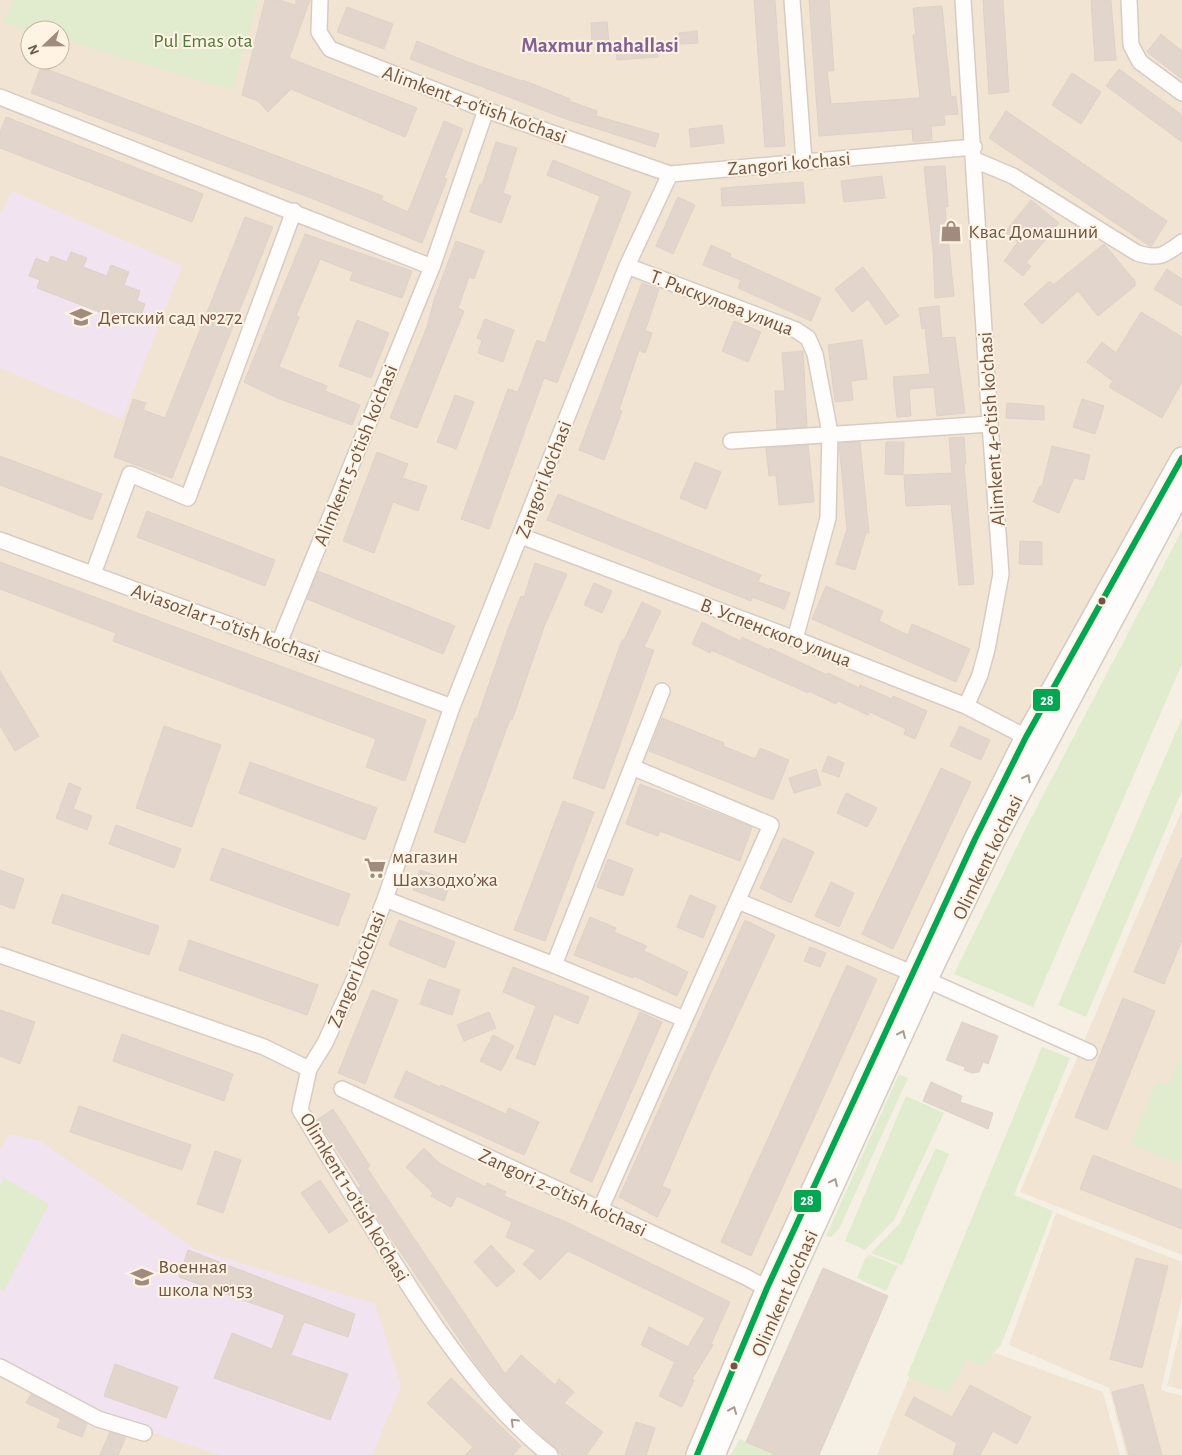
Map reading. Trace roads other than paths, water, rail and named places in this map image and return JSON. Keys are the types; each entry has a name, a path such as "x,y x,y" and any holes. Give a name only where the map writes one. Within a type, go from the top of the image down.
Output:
{"main road":[{"name":"Olimkent ko'chasi","path":"697,1455 919,977 975,840 1026,737 1182,458"},
{"name":"Olimkent ko'chasi","path":"919,977 994,841 1182,489"},
{"name":"Olimkent ko'chasi","path":"714,1455 774,1292"}],"street":[{"name":"Alimkent 4-o'tish ko'chasi","path":"320,0 319,32 330,48 486,110 670,174"},
{"path":"792,0 804,162"},
{"name":"Alimkent 4-o'tish ko'chasi","path":"963,0 990,424 1002,574 980,675 966,706"},
{"path":"1129,0 1131,45 1140,62 1182,93"},
{"path":"0,97 294,211 432,267"},
{"name":"Alimkent 5-o'tish ko'chasi","path":"280,643 432,267 486,110"},
{"path":"974,154 1137,253 1152,258 1166,254 1182,242"},
{"name":"Zangori ko'chasi","path":"309,1069 325,1043 353,982 385,899 452,707 627,266 670,174 804,162 974,154"},
{"path":"93,574 130,474 188,498 294,211"},
{"name":"Т. Рыскулова улица","path":"627,266 796,330 808,338 815,354 830,433 828,518 795,639"},
{"path":"731,441 990,424"},
{"name":"В. Успенского улица","path":"521,536 795,639 966,706 1026,737"},
{"name":"Aviasozlar 1-o'tish ko'chasi","path":"0,540 452,707"},
{"path":"554,965 662,692"},
{"path":"600,1210 771,825 632,767"},
{"path":"385,899 554,965 684,1019"},
{"path":"738,901 919,977 1089,1052"},
{"path":"0,955 264,1047 309,1069"},
{"name":"Olimkent 1-o'tish ko'chasi","path":"309,1069 300,1110 398,1271 456,1354 498,1407 550,1455"},
{"name":"Zangori 2-o'tish ko'chasi","path":"342,1089 774,1292"},
{"path":"0,1367 98,1419 144,1433"}],"place":[{"name":"Квас Домашний","path":"951,231"},
{"name":"Детский сад №272","path":"81,317"},
{"name":"магазин Шахзодхо’жа","path":"375,868"},
{"name":"Военная школа №153","path":"142,1277"}],"district":[{"name":"Maxmur mahallasi","path":"600,45"}],"park label":[{"name":"Pul Emas ota","path":"203,40"}]}
